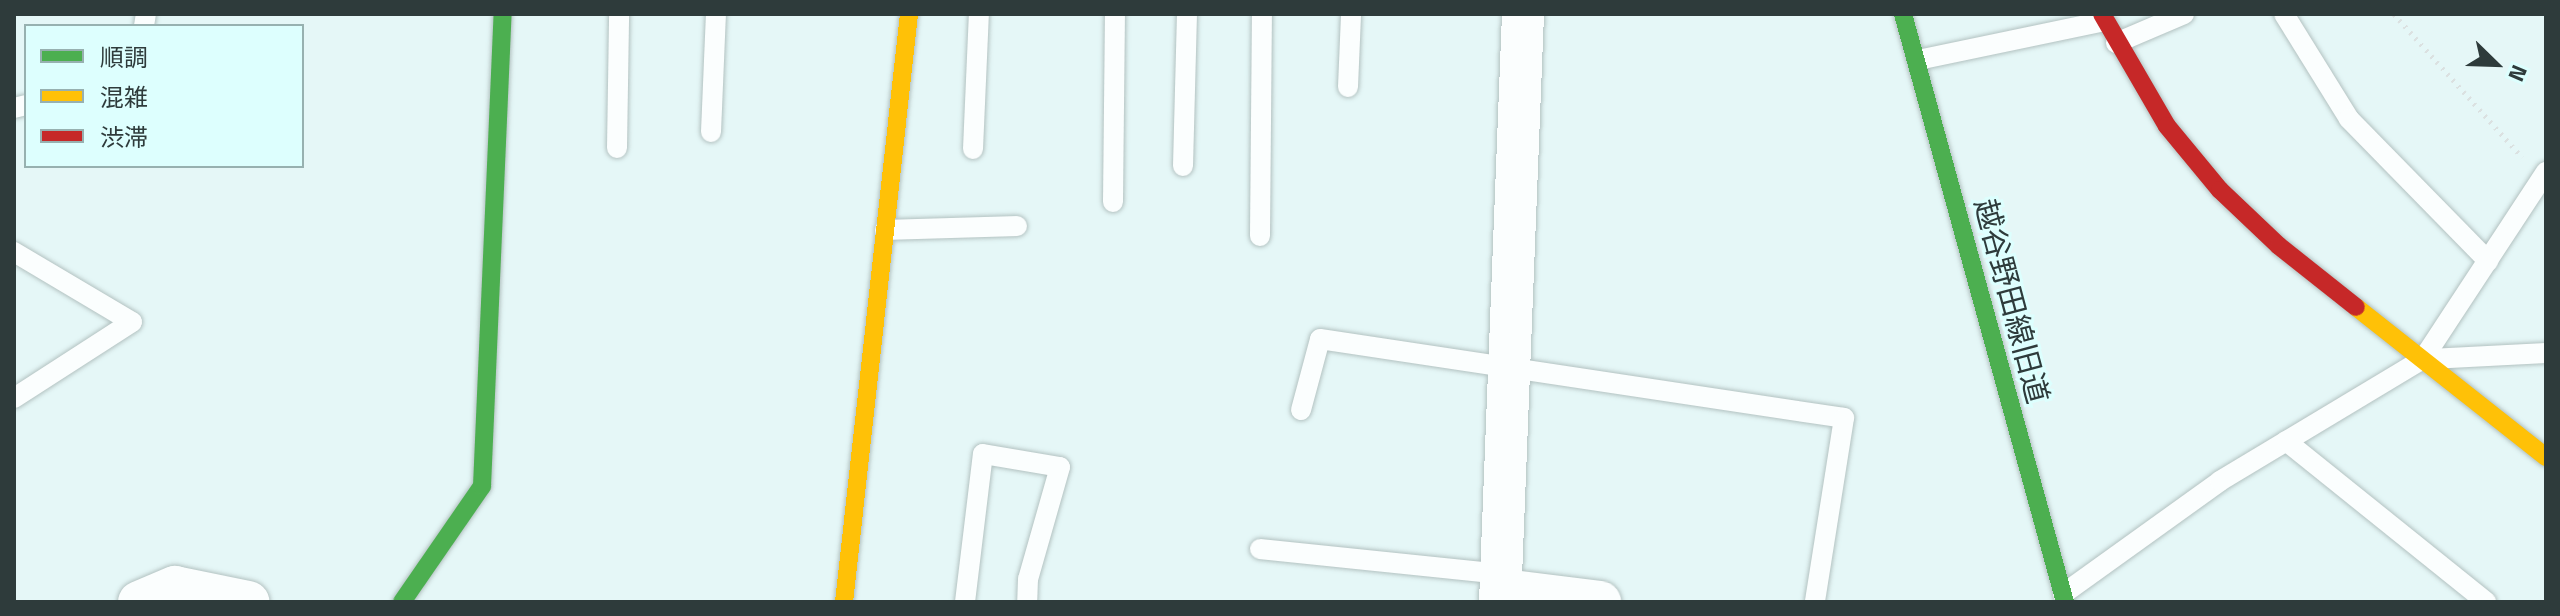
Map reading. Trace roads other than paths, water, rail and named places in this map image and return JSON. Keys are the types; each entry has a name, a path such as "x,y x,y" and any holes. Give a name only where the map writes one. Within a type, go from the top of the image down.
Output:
{"street":[{"path":"402,602 482,486 503,14"},
{"path":"844,602 909,14"},
{"path":"1523,14 1502,589 1600,602"},
{"name":"越谷野田線旧道","path":"1903,14 2064,598"},
{"path":"2104,18 2167,126 2220,190 2279,246 2546,457"},
{"path":"139,602 175,587 248,602"}],"lane":[{"path":"617,148 619,14"},
{"path":"711,132 716,14"},
{"path":"973,149 979,14"},
{"path":"1113,202 1115,14"},
{"path":"1183,166 1187,14"},
{"path":"1260,236 1262,14"},
{"path":"1348,87 1351,14"},
{"path":"2116,43 2184,14"},
{"path":"2284,14 2349,119 2488,261"},
{"path":"1918,60 2104,18"},
{"path":"2064,598 2220,481 2423,359 2544,175"},
{"path":"885,230 1017,226"},
{"path":"14,252 132,322 14,398"},
{"path":"1301,410 1320,339 1844,418 1815,602"},
{"path":"2423,359 2546,353"},
{"path":"2286,441 2486,602"},
{"path":"965,602 983,454 1060,467 1028,579 1027,602"},
{"path":"1260,549 1502,589"}]}
